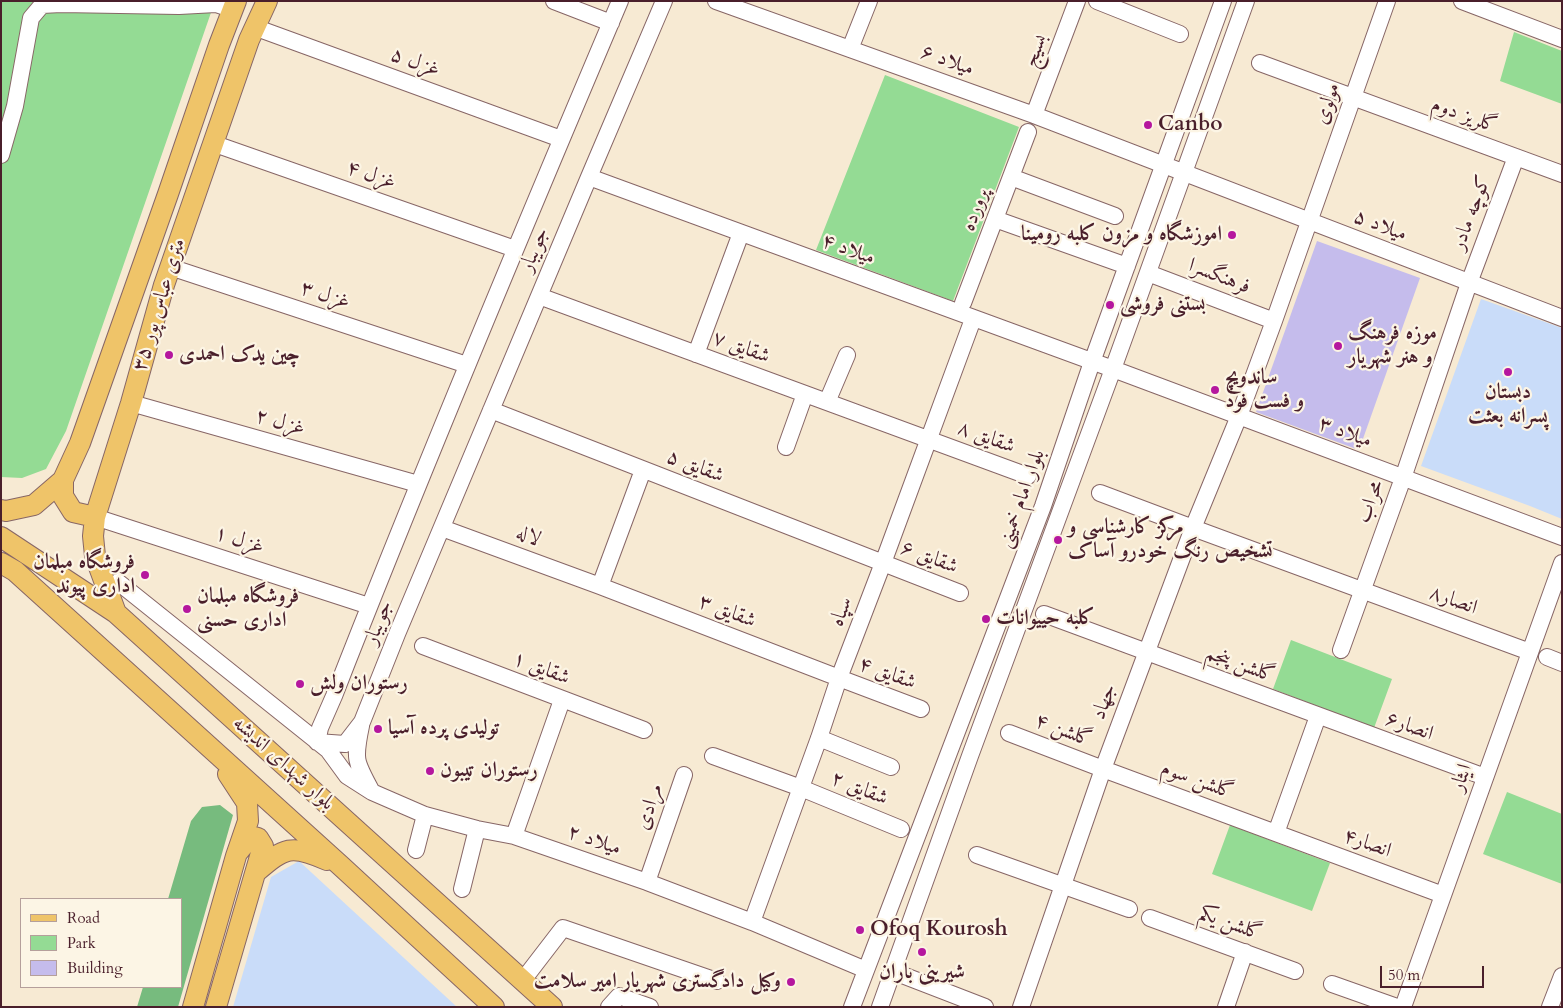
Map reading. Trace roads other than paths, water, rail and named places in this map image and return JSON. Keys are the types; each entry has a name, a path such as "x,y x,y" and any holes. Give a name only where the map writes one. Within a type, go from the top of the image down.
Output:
{"main road":[{"name":"۳۵ متری عباس پور","path":"116,613 95,556 95,517 131,403 170,268 233,81 254,27 268,1"},
{"name":"۳۵ متری عباس پور","path":"63,480 80,443 234,7"},
{"path":"1,510 6,511 34,505 63,480"},
{"path":"63,480 63,496 73,512 95,517"},
{"name":"بلوار شهدای اندیشه","path":"1,537 116,613 552,1007"},
{"name":"بلوار شهدای اندیشه","path":"1,563 15,571 494,1007"},
{"path":"193,1007 236,856 248,821 247,804 214,752"},
{"path":"216,1007 254,874 264,846 258,838 251,836 236,856"},
{"path":"254,874 276,854 290,850 306,850 341,866"}],"street":[{"path":"554,1 611,23"},
{"name":"جویبار","path":"620,1 418,484 320,728 318,742 344,744 362,722 588,177 664,1"},
{"name":"میلاد ۶","path":"716,1 1034,115 1183,174"},
{"path":"850,49 869,1"},
{"name":"بسیج","path":"1034,115 1077,1"},
{"path":"1097,1 1180,34"},
{"name":"بلوار امام خمینی","path":"852,1007 1043,506 1126,266 1223,1"},
{"name":"بلوار امام خمینی","path":"880,1007 1246,1"},
{"name":"مولوی","path":"1309,222 1387,1"},
{"path":"1462,1 1562,39"},
{"path":"1,155 15,106 31,18 42,5 179,6 216,4 234,7"},
{"name":"غزل ۵","path":"254,27 562,139"},
{"name":"گلریز دوم","path":"1260,63 1562,174"},
{"name":"پرورده","path":"963,303 1028,132"},
{"name":"غزل ۴","path":"212,143 515,250"},
{"name":"کوچه مادر","path":"1468,283 1516,158"},
{"name":"میلاد ۵","path":"1183,174 1562,318"},
{"name":"میلاد ۴","path":"588,177 1113,370"},
{"path":"1011,177 1115,216"},
{"path":"995,218 1126,266"},
{"path":"1239,416 1309,222"},
{"path":"696,354 741,233"},
{"name":"غزل ۳","path":"170,268 467,365"},
{"name":"فرهنگسرا","path":"1148,273 1274,321"},
{"name":"محراب","path":"1341,650 1403,478 1468,283"},
{"name":"شقایق ۷","path":"539,296 929,440"},
{"name":"سپاه","path":"752,922 839,678 973,319"},
{"path":"827,402 847,355"},
{"name":"میلاد ۳","path":"1113,370 1562,537"},
{"path":"786,447 805,394"},
{"name":"غزل ۲","path":"131,403 418,484"},
{"name":"شقایق ۵","path":"491,410 883,563"},
{"name":"جهاد","path":"1020,1007 1103,769 1193,528 1239,416"},
{"name":"شقایق ۸","path":"929,440 1028,476"},
{"path":"600,586 644,470"},
{"name":"انصار۸","path":"1100,492 1530,652"},
{"name":"غزل ۱","path":"95,517 369,606"},
{"name":"لاله","path":"442,528 600,586"},
{"name":"شقایق ۶","path":"883,563 960,593"},
{"name":"ایثار","path":"1404,1007 1562,564"},
{"name":"میلاد ۲","path":"118,582 328,750 347,776 372,792 425,815 477,829 514,836 647,882 752,922 866,970"},
{"name":"شقایق ۳","path":"600,586 839,678"},
{"name":"گلشن پنجم","path":"1044,614 1318,716"},
{"name":"شقایق ۱","path":"423,646 644,730"},
{"name":"شقایق ۴","path":"839,678 922,709"},
{"path":"514,836 562,700"},
{"path":"1276,833 1318,716"},
{"name":"انصار۶","path":"1318,716 1485,777"},
{"path":"362,722 356,750 358,767 372,792"},
{"name":"گلشن ۴","path":"1009,733 1103,769"},
{"path":"819,738 891,767"},
{"path":"712,756 800,788"},
{"name":"گلشن سوم","path":"1103,769 1276,833"},
{"name":"مرادی","path":"647,882 684,775"},
{"name":"شقایق ۲","path":"800,788 901,829"},
{"path":"416,850 425,815"},
{"path":"462,889 477,829"},
{"name":"انصار۴","path":"1276,833 1443,895"},
{"path":"977,855 1129,909"},
{"name":"گلشن یکم","path":"1150,918 1295,971"},
{"path":"523,980 563,928 717,981"},
{"path":"1226,1007 1245,952"},
{"path":"892,971 985,1007"},
{"path":"1550,1007 1562,976"},
{"path":"1332,984 1397,1007"},
{"path":"610,1007 619,996 650,1007"}],"place":[{"name":"Canbo","path":"1148,125"},
{"name":"اموزشگاه و مزون کلبه رومینا","path":"1232,235"},
{"name":"بستنی فروشی","path":"1110,305"},
{"name":"موزه فرهنگ و هنر شهریار","path":"1338,346"},
{"name":"چین یدک احمدی","path":"169,355"},
{"name":"دبستان پسرانه بعثت","path":"1508,372"},
{"name":"ساندویچ و فست فود","path":"1215,390"},
{"name":"مرکز کارشناسی و تشخیص رنگ خودرو آساک","path":"1058,540"},
{"name":"فروشگاه مبلمان اداری پیوند","path":"145,575"},
{"name":"فروشگاه مبلمان اداری حسنی","path":"187,609"},
{"name":"کلبه حییوانات","path":"986,619"},
{"name":"رستوران ولش","path":"300,684"},
{"name":"تولیدی پرده آسیا","path":"378,729"},
{"name":"رستوران تیبون","path":"430,771"},
{"name":"Ofoq Kourosh","path":"860,930"},
{"name":"شیرینی باران","path":"922,952"},
{"name":"وکیل دادگستری شهریار امیر سلامت","path":"791,982"}]}
